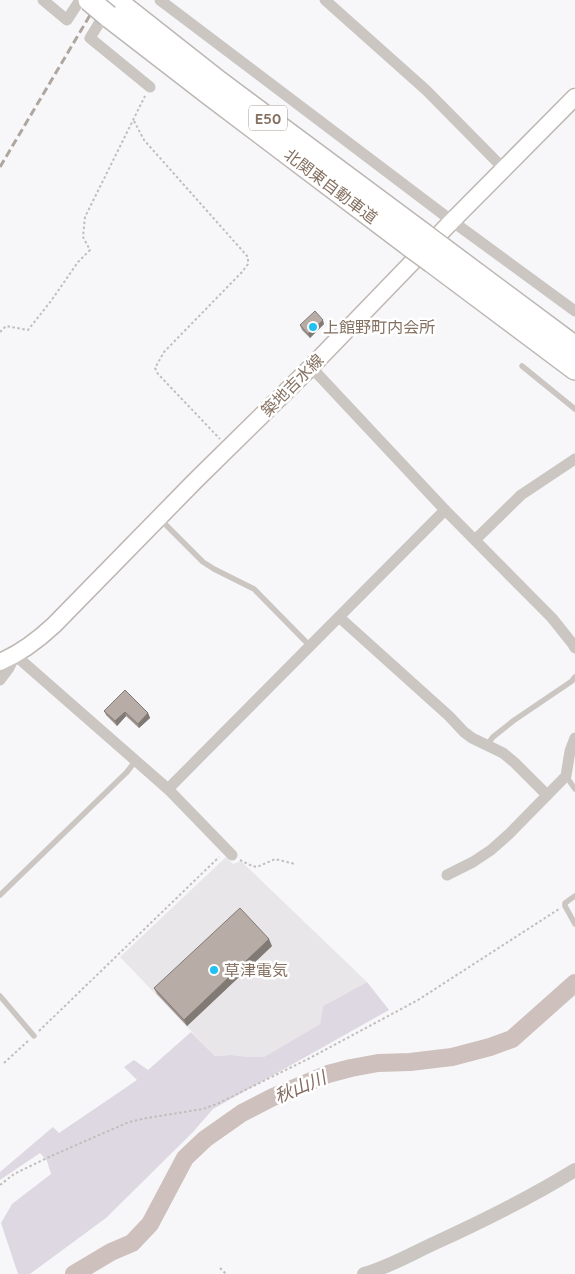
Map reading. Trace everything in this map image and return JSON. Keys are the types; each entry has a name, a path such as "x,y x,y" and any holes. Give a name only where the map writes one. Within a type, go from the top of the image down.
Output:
{"highway":[{"name":"北関東自動車道","path":"89,0 113,4 219,82 437,255 575,369"},
{"name":"北関東自動車道","path":"437,255 575,347"}],"main road":[{"name":"築地吉水線","path":"0,662 32,644 54,625 160,516 311,367 575,97"}],"street":[{"path":"43,0 68,20 80,0"},
{"path":"160,0 452,221 575,311"},
{"path":"325,0 426,90 504,169"},
{"path":"113,4 90,38 150,87"},
{"path":"311,367 445,510 552,618 575,648"},
{"path":"475,540 521,495 575,459"},
{"path":"168,789 445,510"},
{"path":"339,617 464,732 503,753 547,795"},
{"path":"0,680 9,668 15,655 168,789 229,853"},
{"path":"447,875 473,862 491,850 566,776 570,751 575,738"},
{"path":"364,1274 391,1267 502,1212 575,1170"}],"lane":[{"path":"522,366 575,409"},
{"path":"160,516 166,525 203,562 254,589 310,646"},
{"path":"487,745 492,737 575,677"},
{"path":"0,895 127,772 136,760"},
{"path":"566,776 575,788"},
{"path":"575,896 565,903 575,924"},
{"path":"0,996 34,1036"}],"path":[{"path":"0,332 6,326 28,330 78,262 90,250 83,236 85,218 150,87"},
{"path":"134,121 144,140 248,257 248,264 242,272 164,352 155,368 158,374 229,447"},
{"path":"4,1063 229,853 252,866 275,860 295,864"},
{"path":"0,1185 14,1174 113,1128 130,1122 203,1108 219,1103 284,1072 418,1000 560,908"},
{"path":"220,1268 226,1274"}],"shaded area":[{"name":"草津電気","path":"226,857 233,864 241,861 367,982 323,1006 320,1024 264,1057 215,1056 120,957"},
{"path":"367,982 389,1010 213,1109 193,1132 106,1218 30,1274 18,1274 1,1223 12,1204 51,1174 47,1161 40,1153 0,1180 0,1172 53,1127 59,1133 137,1080 124,1067 134,1060 148,1070 191,1032 215,1056 264,1057 320,1024 323,1006"}],"building":[{"path":"315,311 323,320 308,334 300,325"},
{"path":"125,690 148,713 138,724 125,712 115,721 104,711"},
{"name":"草津電気","path":"240,908 269,939 184,1020 154,988"}],"waterway":[{"name":"秋山川","path":"74,1274 111,1252 132,1243 150,1224 185,1158 205,1139 242,1113 273,1097 328,1074 378,1063 410,1062 452,1057 512,1039 575,983"}],"railway":[{"path":"0,167 99,0"}],"place":[{"name":"上館野町内会所","path":"313,327"},
{"name":"草津電気","path":"214,970"}]}
